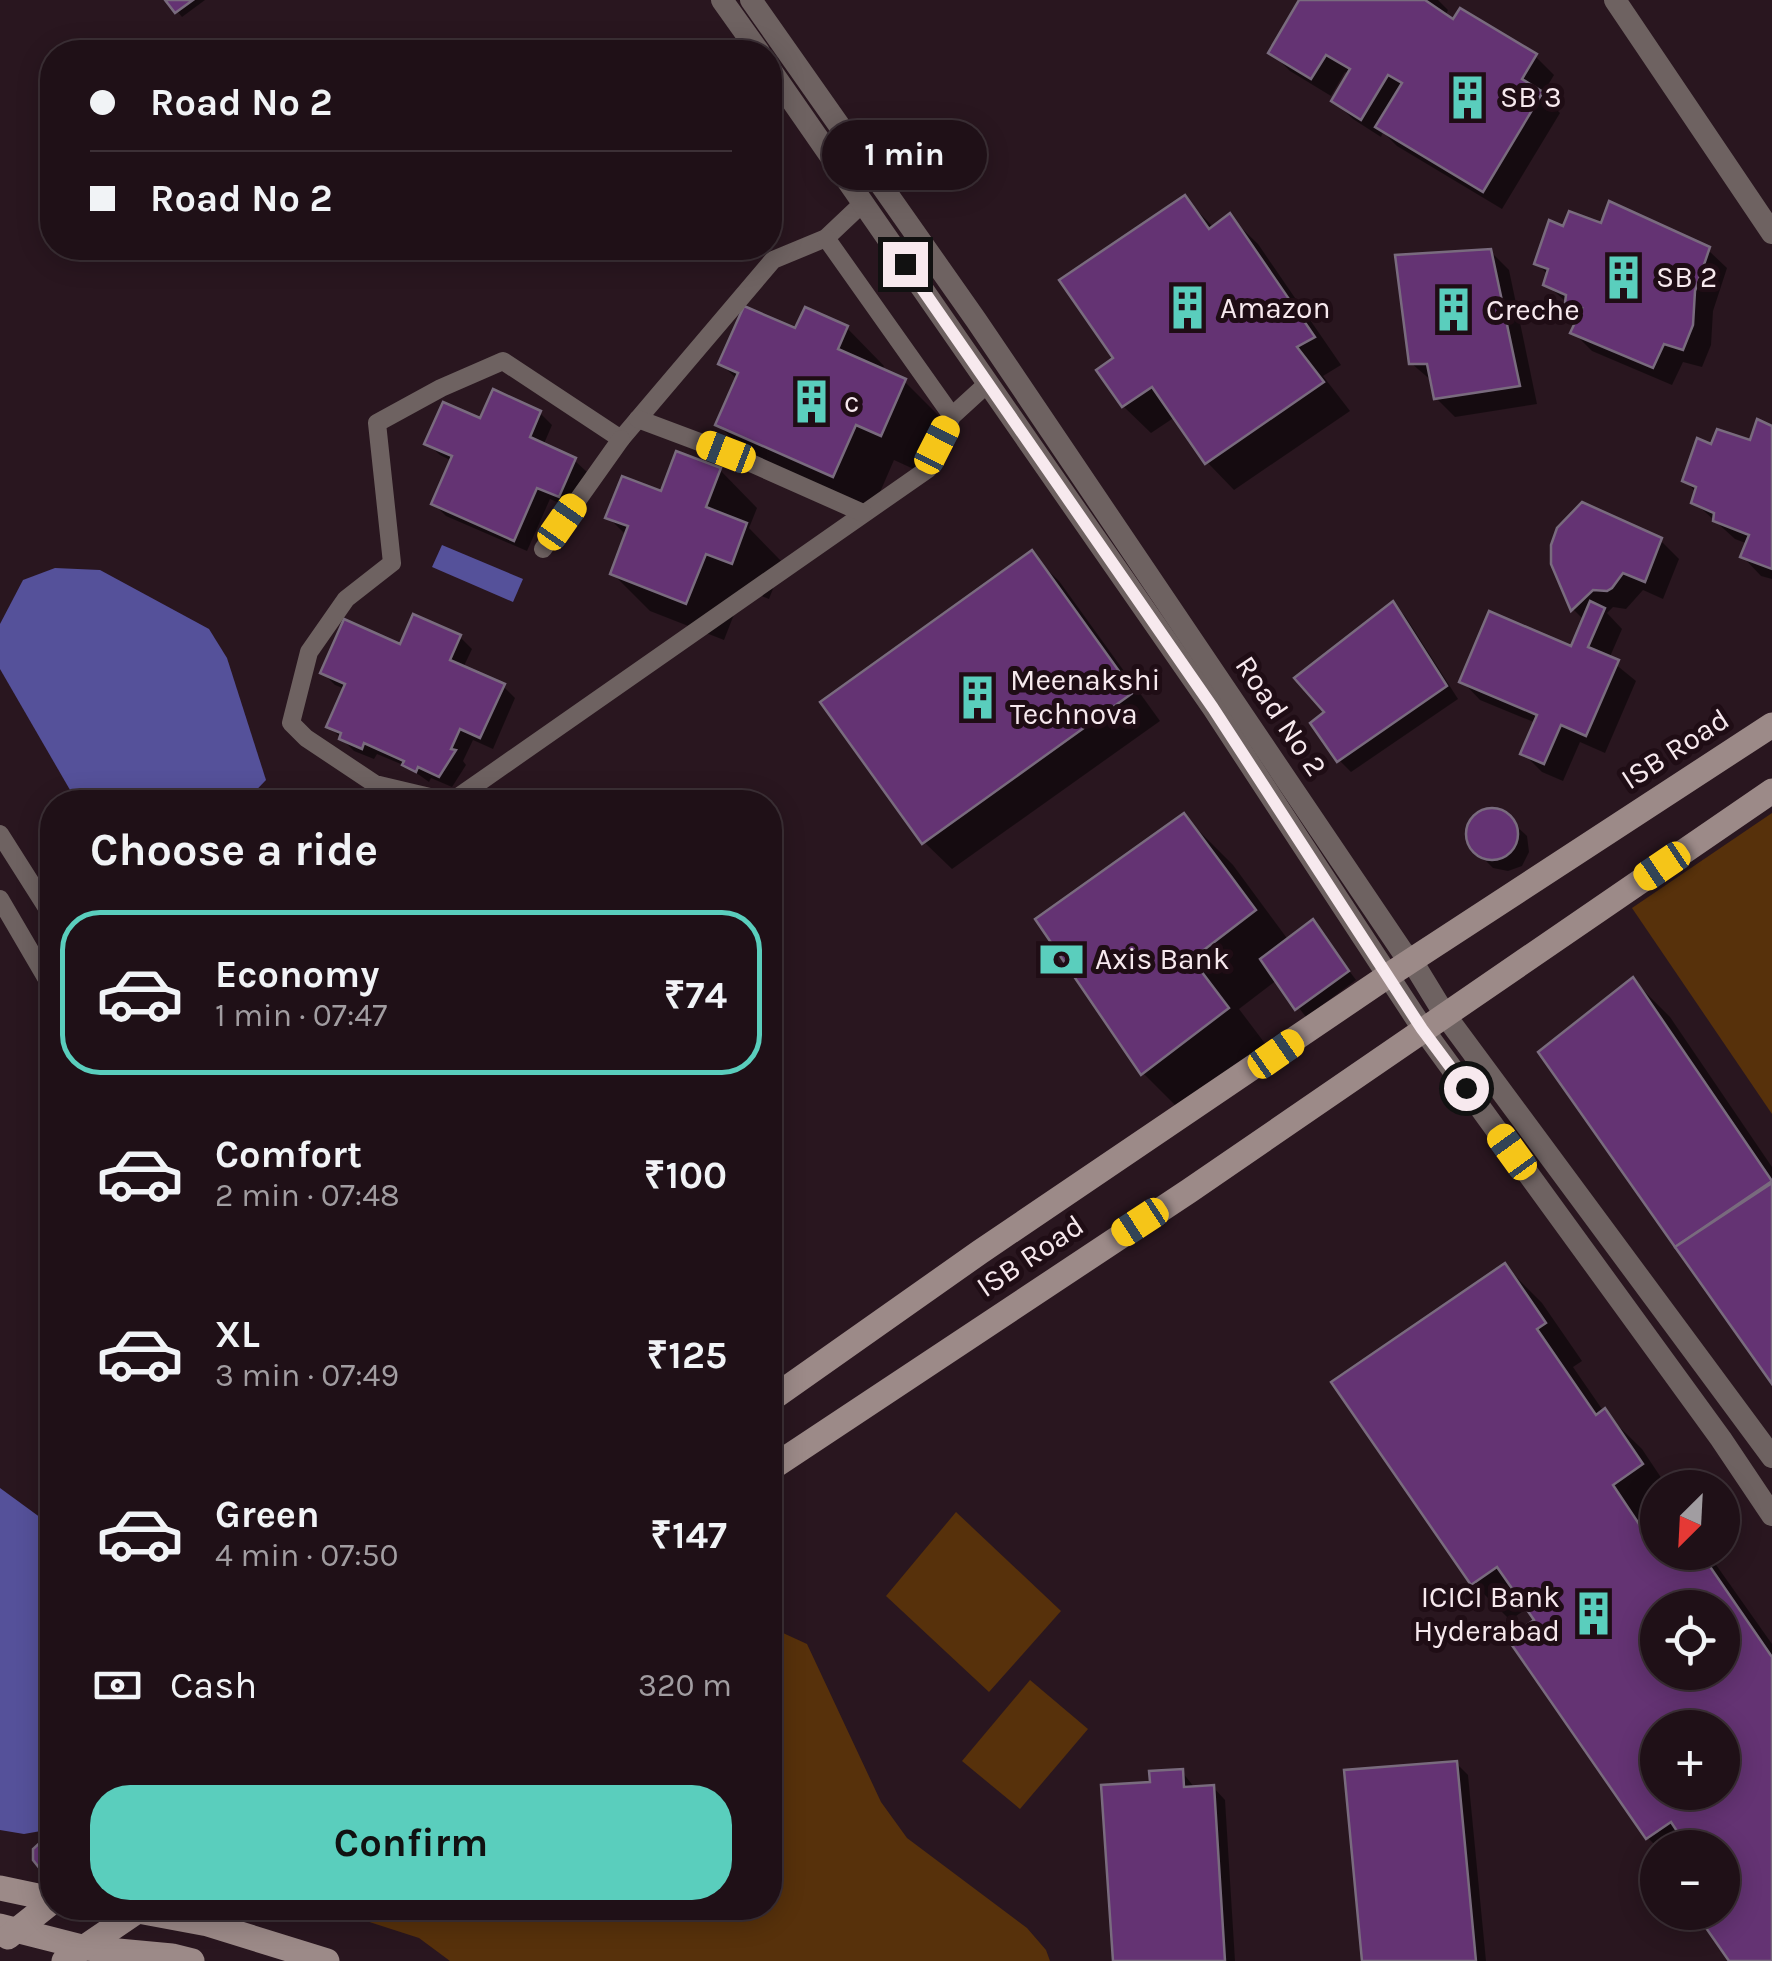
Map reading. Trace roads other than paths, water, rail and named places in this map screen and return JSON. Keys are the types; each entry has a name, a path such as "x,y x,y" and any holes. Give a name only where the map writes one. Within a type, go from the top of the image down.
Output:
{"main road":[{"name":"ISB Road","path":"782,1392 980,1252 1390,975 1772,725"},
{"name":"ISB Road","path":"782,1462 1190,1190 1772,790"},
{"path":"0,1872 40,1880"},
{"path":"0,1888 40,1897"},
{"path":"5,1934 40,1909"},
{"path":"75,1955 119,1920"},
{"path":"190,1920 326,1961"},
{"path":"5,1934 75,1955 153,1953 192,1961"}],"street":[{"path":"722,0 750,40"},
{"name":"Road No 2","path":"751,0 779,40"},
{"path":"1615,0 1772,233"},
{"name":"Road No 2","path":"782,44 976,320 1445,1015 1772,1457"},
{"name":"Road No 2","path":"782,86 1213,708 1422,1029 1721,1438 1772,1515"},
{"path":"782,256 826,238 863,203"},
{"path":"826,238 952,416"},
{"path":"543,549 621,439 773,260"},
{"path":"400,790 375,784 291,724 309,652 346,600 392,563 377,423 441,388 503,361 621,439"},
{"path":"468,790 928,469 952,416 988,384"},
{"path":"638,418 726,452 863,514"},
{"path":"0,834 40,897"},
{"path":"0,899 40,967"}],"place":[{"name":"SB 3","path":"1467,97"},
{"name":"SB 2","path":"1623,277"},
{"name":"Amazon","path":"1187,308"},
{"name":"Creche","path":"1453,310"},
{"name":"c","path":"811,402"},
{"name":"Meenakshi Technova","path":"977,697"},
{"name":"Axis Bank","path":"1062,959"},
{"name":"ICICI Bank Hyderabad","path":"1593,1614"}]}
